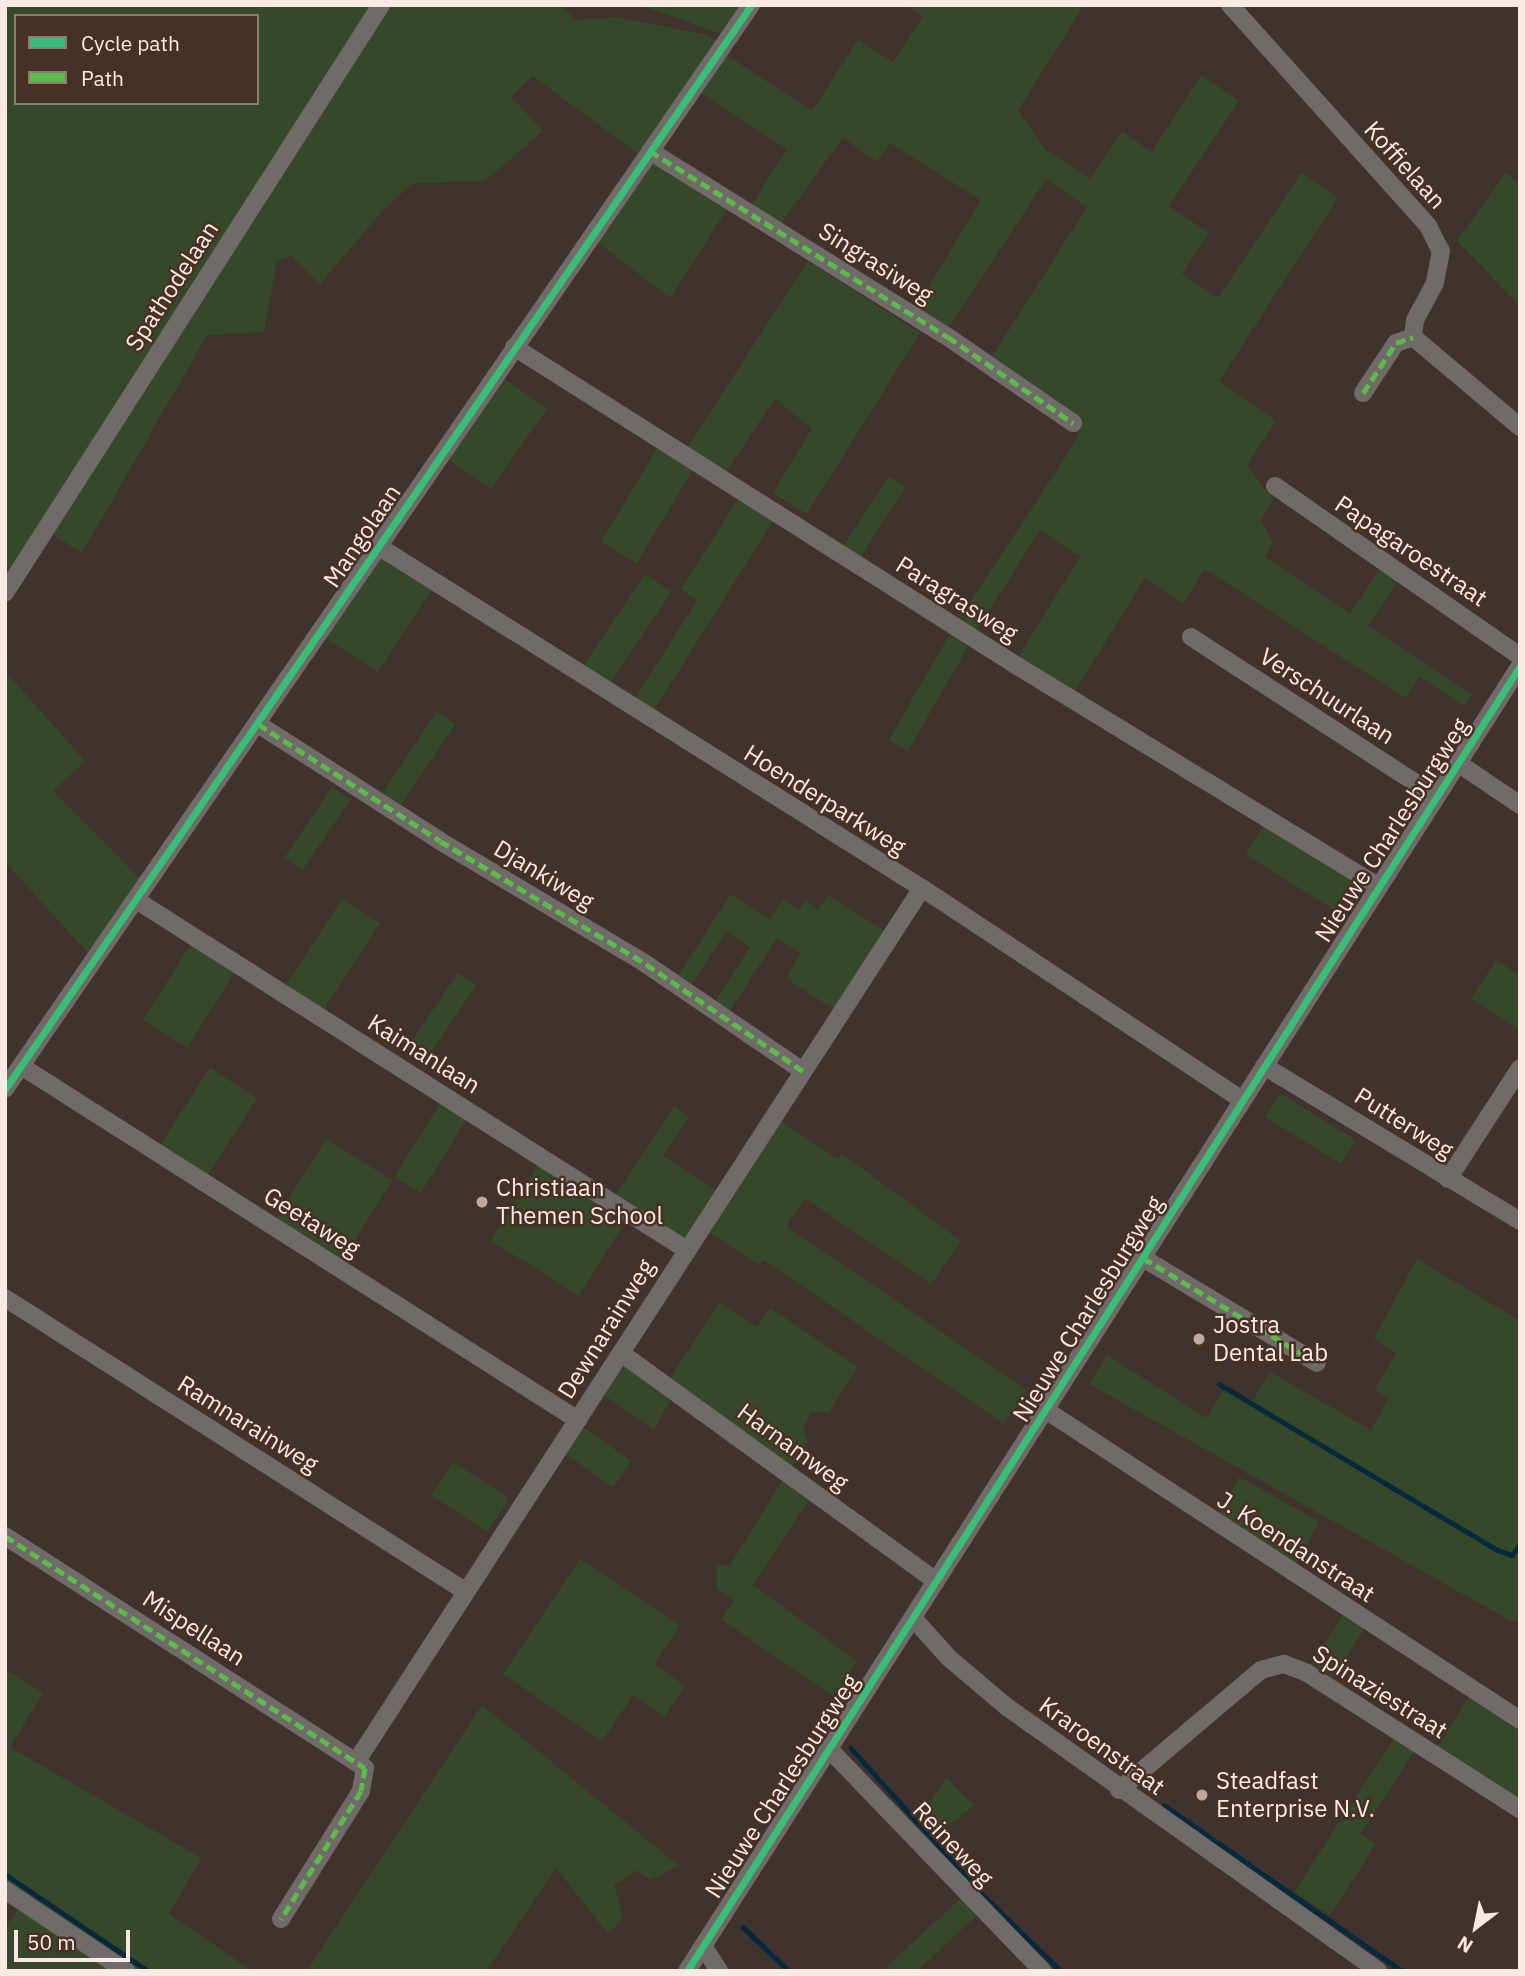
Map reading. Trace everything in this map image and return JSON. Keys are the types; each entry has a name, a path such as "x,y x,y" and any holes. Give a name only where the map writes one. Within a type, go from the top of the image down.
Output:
{"street":[{"name":"Spathodelaan","path":"5,593 381,5"},
{"name":"Mangolaan","path":"5,1089 751,5"},
{"name":"Koffielaan","path":"1230,5 1428,226 1441,251 1435,283 1415,320 1413,337"},
{"name":"Singrasiweg","path":"650,151 948,337 1073,423"},
{"path":"1363,393 1396,343 1413,337 1520,427"},
{"name":"Paragrasweg","path":"514,347 1040,680 1377,886"},
{"name":"Papagaroestraat","path":"1275,486 1520,656"},
{"name":"Hoenderparkweg","path":"379,546 922,888 1242,1100"},
{"name":"Verschuurlaan","path":"1191,637 1436,796"},
{"name":"Nieuwe Charlesburgweg","path":"687,1971 1047,1411 1377,886 1520,666"},
{"name":"Djankiweg","path":"258,724 440,841 646,964 803,1071"},
{"path":"1458,763 1520,805"},
{"name":"Dewnarainweg","path":"356,1762 621,1353 685,1249 922,888"},
{"name":"Kaimanlaan","path":"136,900 685,1249"},
{"name":"Geetaweg","path":"21,1066 578,1420"},
{"name":"Putterweg","path":"1264,1066 1520,1220"},
{"path":"1448,1179 1520,1068"},
{"path":"1143,1258 1317,1363"},
{"name":"Ramnarainweg","path":"5,1298 465,1591"},
{"name":"Harnamweg","path":"621,1353 936,1581"},
{"name":"J. Koendanstraat","path":"1047,1411 1520,1720"},
{"name":"Mispellaan","path":"5,1536 356,1762"},
{"name":"Kraroenstraat","path":"913,1618 949,1658 1007,1707 1119,1790 1378,1971"},
{"name":"Spinaziestraat","path":"1119,1790 1261,1670 1284,1664 1307,1673 1520,1809"},
{"name":"Reineweg","path":"829,1749 1043,1971"},
{"path":"281,1919 361,1791 365,1768 356,1762"},
{"path":"5,1890 126,1971"},
{"path":"703,1946 719,1971"}],"green space":[{"path":"5,5 375,5 5,583"},
{"path":"386,5 561,5 575,20 616,17 708,35 717,43 641,156 533,76 511,97 543,131 485,181 413,183 383,210 320,284 291,256 277,260 264,332 207,335 82,553 49,532"},
{"path":"641,5 745,5 724,35"},
{"path":"907,5 1084,5 1018,110 1045,149 1090,179 1122,132 1152,152 1201,75 1239,101 1169,206 1209,233 1182,274 1218,298 1301,173 1338,198 1219,381 1276,421 1247,465 1273,500 1261,520 1273,543 1265,557 1350,614 1381,568 1399,580 1368,626 1472,695 1464,706 1420,677 1405,698 1205,569 1183,603 1145,578 1073,694 1017,659 1080,557 1040,530 976,631 958,620 1071,449 1082,426 990,360 1087,207 1046,179 947,330 914,312 981,200 890,143 876,162 843,137 779,226 750,208 787,149 698,91 725,54 812,111 858,40 893,62 923,16"},
{"path":"654,163 729,206 670,298 595,240 645,168"},
{"path":"1506,173 1520,184 1520,306 1457,241"},
{"path":"808,261 920,333 807,514 773,493 812,429 775,398 724,475 685,451"},
{"path":"502,377 547,409 491,489 446,457"},
{"path":"659,445 695,467 637,563 601,542"},
{"path":"889,476 906,487 861,557 844,546"},
{"path":"740,496 775,518 652,713 633,701 697,601 681,589"},
{"path":"379,555 432,589 378,672 325,638"},
{"path":"645,574 672,592 610,683 583,665"},
{"path":"951,632 970,643 908,751 888,740"},
{"path":"5,671 85,761 53,791 141,880 89,954 5,862"},
{"path":"437,712 455,724 399,807 381,795"},
{"path":"332,787 350,799 303,870 284,857"},
{"path":"1265,824 1360,883 1341,914 1246,855"},
{"path":"731,894 770,919 783,899 799,910 806,901 818,910 829,895 886,932 835,1010 786,978 801,953 777,938 729,1012 714,1003 750,947 726,931 690,987 676,979"},
{"path":"342,899 380,924 322,1012 284,988"},
{"path":"192,942 236,970 187,1048 143,1020"},
{"path":"1496,960 1520,976 1520,1030 1471,999"},
{"path":"458,973 476,985 424,1062 406,1050"},
{"path":"210,1068 257,1098 206,1177 159,1147"},
{"path":"1280,1093 1355,1140 1341,1164 1265,1117"},
{"path":"441,1102 467,1118 421,1193 394,1177"},
{"path":"674,1106 689,1117 663,1156 716,1190 685,1237 678,1238 614,1198"},
{"path":"779,1120 838,1159 842,1154 961,1241 931,1284 805,1198 786,1226 1027,1390 1004,1424 764,1260 760,1265 708,1232"},
{"path":"326,1139 392,1180 341,1262 275,1220"},
{"path":"538,1165 626,1220 579,1296 491,1240"},
{"path":"1417,1259 1520,1321 1520,1622 1513,1622 1089,1384 1107,1355 1206,1418 1226,1388 1251,1404 1270,1372 1371,1430 1389,1398 1375,1390 1396,1353 1374,1338"},
{"path":"720,1302 757,1327 770,1308 858,1367 828,1413 811,1412 803,1429 808,1443 791,1468 669,1380"},
{"path":"620,1365 627,1365 671,1399 654,1429 601,1393"},
{"path":"580,1425 632,1461 613,1487 562,1451"},
{"path":"453,1462 509,1498 487,1532 431,1496"},
{"path":"785,1477 811,1496 753,1585 857,1661 834,1697 721,1619 734,1600 717,1589 717,1564 729,1567"},
{"path":"1239,1477 1319,1522 1296,1564 1215,1520"},
{"path":"580,1559 680,1626 654,1664 685,1686 664,1717 633,1695 602,1741 503,1674"},
{"path":"1343,1614 1365,1628 1334,1678 1312,1664"},
{"path":"5,1669 43,1693 10,1747 201,1858 169,1914 252,1971 137,1971 5,1882"},
{"path":"1471,1694 1520,1725 1520,1801 1437,1747"},
{"path":"482,1705 679,1866 650,1880 638,1870 614,1885 623,1918 608,1934 556,1868 486,1971 307,1971"},
{"path":"1396,1735 1416,1748 1361,1834 1376,1844 1330,1915 1294,1892"},
{"path":"946,1778 974,1805 936,1836 919,1819"},
{"path":"961,1898 977,1915 917,1971 884,1969"},
{"path":"20,1906 115,1971 5,1971 5,1928"}],"waterway":[{"path":"1219,1384 1498,1550 1512,1555 1520,1544"},
{"path":"851,1748 981,1893 1061,1971"},
{"path":"1164,1805 1402,1971"},
{"path":"5,1874 148,1971"},
{"path":"743,1927 789,1971"}],"marked path":[{"path":"650,151 948,337 1073,423"},
{"path":"1363,393 1396,343 1413,337"},
{"path":"258,724 440,841 646,964 803,1071"},
{"path":"1143,1258 1317,1363"},
{"path":"5,1536 365,1768 361,1791 281,1919"}],"cycle path":[{"path":"5,1089 751,5"},
{"path":"687,1971 1520,666"}],"place":[{"name":"Christiaan Themen School","path":"482,1202"},
{"name":"Jostra Dental Lab","path":"1199,1339"},
{"name":"Steadfast Enterprise N.V.","path":"1202,1795"}]}
